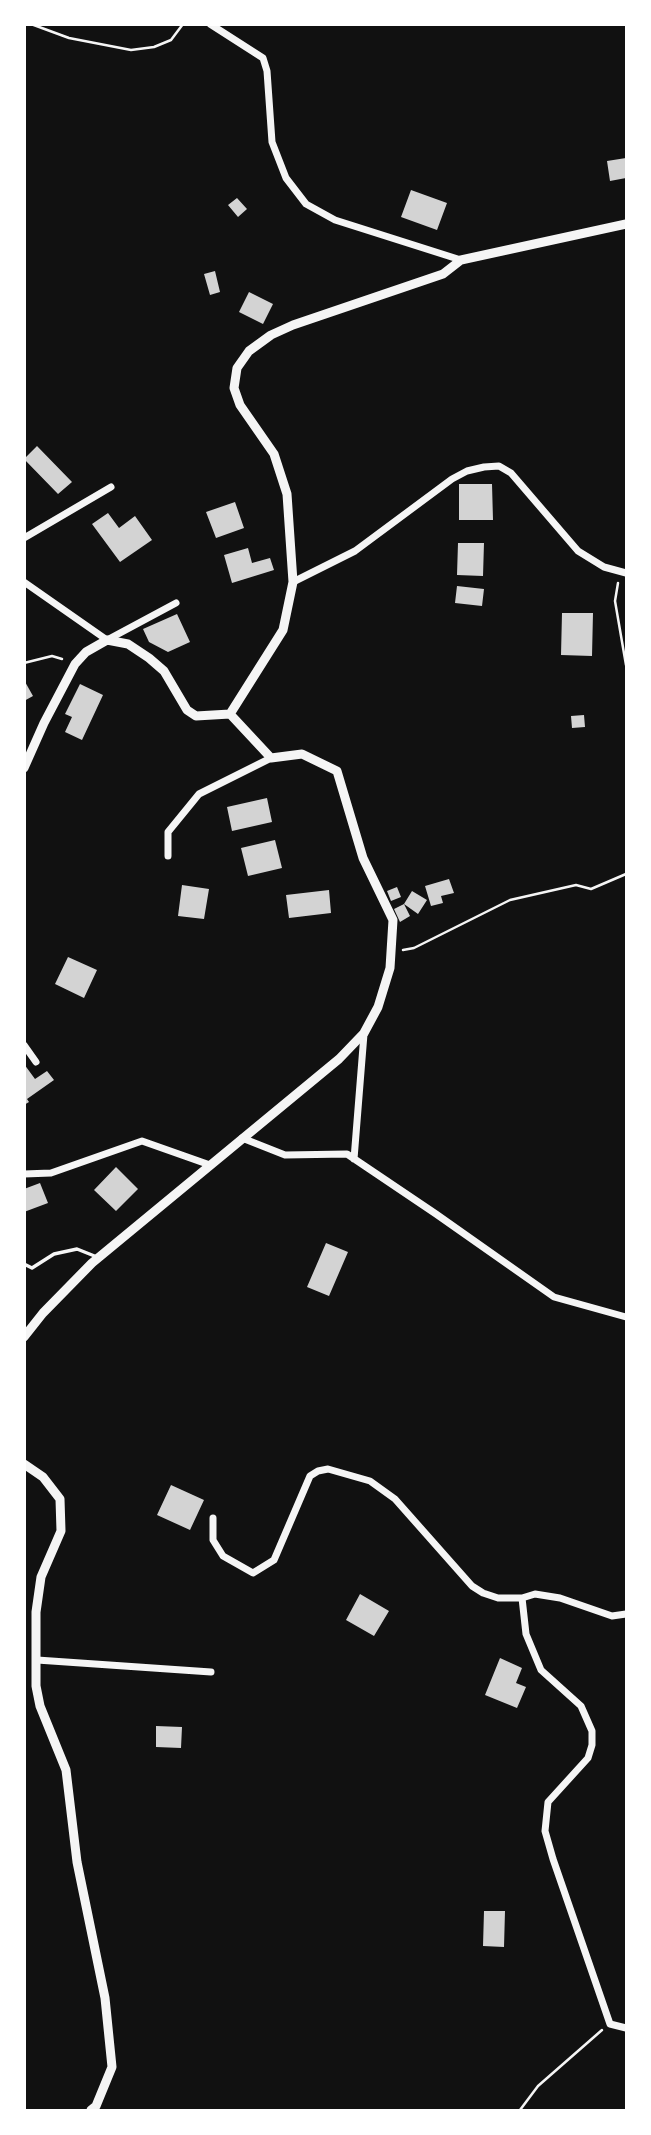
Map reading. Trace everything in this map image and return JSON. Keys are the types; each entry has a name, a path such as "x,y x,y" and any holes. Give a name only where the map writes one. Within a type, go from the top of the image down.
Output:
{"street":[{"path":"210,24 263,58 267,71 272,142 286,178 306,204 335,220 461,260"},
{"path":"230,714 283,631 293,582 287,494 274,454 240,405 234,388 237,368 249,351 271,335 443,275 461,260 626,225"},
{"path":"293,582 355,551 452,479 467,471 484,467 499,467 511,473 578,551 604,567 623,573"},
{"path":"24,538 111,486"},
{"path":"24,582 107,640 128,644 149,658 164,671 187,710 196,716 230,714"},
{"path":"24,768 75,664 86,652 176,603"},
{"path":"230,714 271,758"},
{"path":"24,1337 43,1313 99,1258 340,1059 364,1033 378,1007 390,968 393,920 363,858 337,771 302,754 271,758 199,794 168,832 168,856"},
{"path":"354,1159 364,1033"},
{"path":"24,1045 36,1062"},
{"path":"242,1138 285,1154 347,1154 554,1297 626,1317"},
{"path":"24,1174 51,1173 142,1142 209,1166"},
{"path":"24,1464 43,1477 60,1499 61,1531 41,1577 36,1612 36,1686 40,1706 66,1770 77,1862 105,1998 111,2067 96,2106 91,2110"},
{"path":"213,1518 213,1540 223,1556 253,1573 274,1560 310,1476 328,1469 370,1480 395,1499 472,1587 498,1598 522,1598 535,1594 561,1598 612,1616 626,1614"},
{"path":"522,1598 526,1634 541,1670 582,1706 592,1731 588,1758 548,1802 545,1830 610,2024 626,2028"},
{"path":"37,1660 211,1672"}],"lane":[{"path":"24,1264 32,1268 54,1254 77,1249 99,1258"}],"path":[{"path":"31,24 69,38 131,50 154,47 171,40 183,24"},
{"path":"623,573 615,601 626,665"},
{"path":"24,663 52,656 75,664"},
{"path":"393,952 414,948 510,900 576,886 591,889 626,874"},
{"path":"520,2110 538,2086 610,2024"}],"building":[{"path":"626,158 626,178 610,181 607,161"},
{"path":"411,190 447,203 437,230 401,217"},
{"path":"237,198 247,209 238,217 228,205"},
{"path":"215,271 220,292 210,295 204,274"},
{"path":"249,292 273,304 263,324 239,312"},
{"path":"37,446 72,482 58,494 24,459"},
{"path":"459,484 492,484 493,520 459,520"},
{"path":"235,502 244,528 216,538 206,512"},
{"path":"108,513 119,528 135,516 152,540 120,562 92,524"},
{"path":"458,543 484,543 483,576 457,575"},
{"path":"248,548 252,563 270,558 274,570 232,583 224,555"},
{"path":"457,586 484,589 482,606 455,603"},
{"path":"562,613 593,613 592,656 561,655"},
{"path":"177,614 190,642 168,652 149,642 143,629"},
{"path":"24,680 33,696 24,701"},
{"path":"80,684 103,695 82,740 65,732 72,717 65,714"},
{"path":"584,715 585,727 572,728 571,716"},
{"path":"267,798 272,822 232,831 227,807"},
{"path":"275,840 282,868 248,876 241,848"},
{"path":"449,879 454,893 441,896 443,903 431,906 425,886"},
{"path":"182,885 209,889 204,919 178,916"},
{"path":"397,887 401,897 391,901 387,891"},
{"path":"329,890 331,913 289,918 286,895"},
{"path":"412,891 427,900 418,914 404,904"},
{"path":"404,904 410,916 400,922 394,909"},
{"path":"68,957 97,970 84,998 55,984"},
{"path":"24,1064 35,1079 47,1071 54,1080 27,1099 29,1102 24,1105"},
{"path":"116,1167 138,1189 116,1211 94,1190"},
{"path":"40,1183 48,1203 24,1212 24,1189"},
{"path":"326,1243 348,1252 329,1296 307,1287"},
{"path":"171,1485 204,1500 190,1530 157,1515"},
{"path":"360,1594 389,1611 374,1636 346,1620"},
{"path":"500,1658 522,1668 516,1683 526,1687 517,1708 485,1695"},
{"path":"156,1726 182,1727 181,1748 156,1747"},
{"path":"484,1911 505,1911 504,1947 483,1946"}]}
